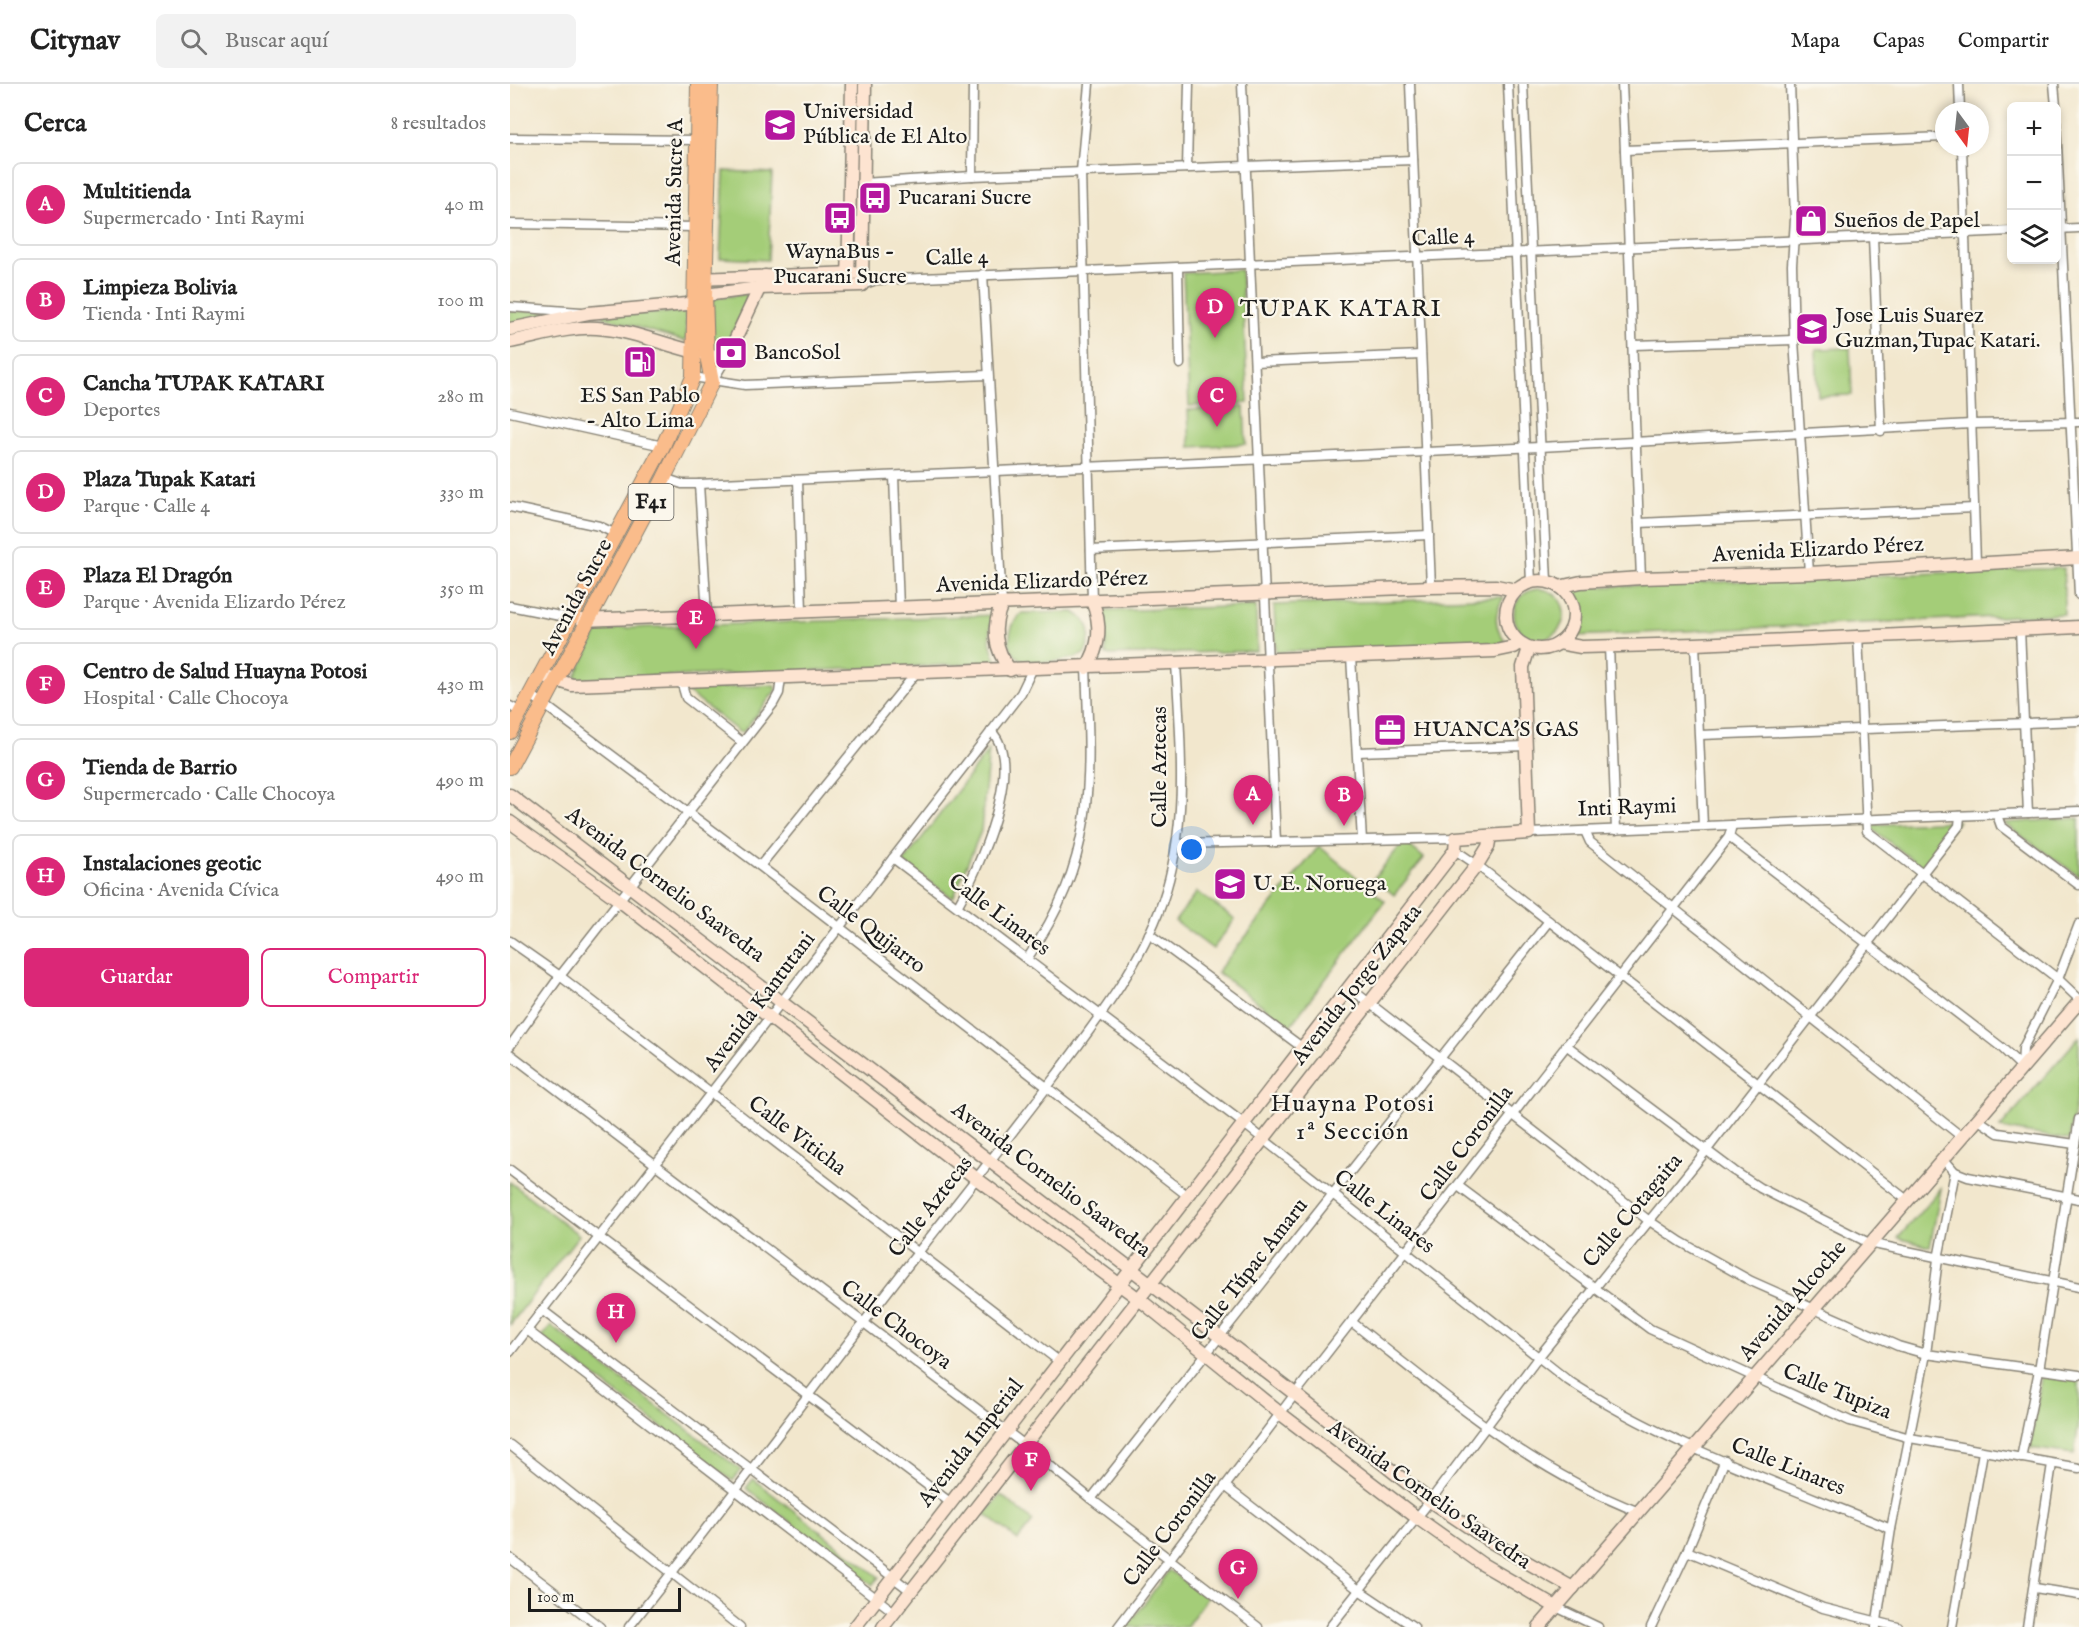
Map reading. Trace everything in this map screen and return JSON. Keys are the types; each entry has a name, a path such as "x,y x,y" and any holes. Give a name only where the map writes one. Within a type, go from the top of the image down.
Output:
{"main road":[{"name":"Avenida Sucre A","path":"698,84 695,227 700,279"},
{"name":"Avenida Sucre A","path":"700,298 711,84"},
{"name":"F41","path":"663,446 701,355 700,298"},
{"name":"F41","path":"701,355 712,382"},
{"name":"Avenida Sucre","path":"510,767 664,478 712,382"},
{"name":"Avenida Sucre","path":"510,732 515,709 530,694 663,446"}],"street":[{"path":"848,279 852,84"},
{"path":"700,279 762,282 862,279 865,84"},
{"path":"972,176 973,84"},
{"path":"1028,959 1060,902 1072,874 1085,821 1090,772 1086,668 1093,656 1098,635 1098,621 1092,601 1081,171 1089,84"},
{"path":"1187,168 1189,84"},
{"path":"1242,84 1276,842"},
{"path":"1410,84 1431,587"},
{"path":"1508,84 1523,448 1531,582"},
{"path":"1523,84 1547,581"},
{"path":"1622,84 1634,345 1635,442 1641,578"},
{"path":"1790,84 1794,340 1809,573"},
{"path":"1959,84 1960,102"},
{"path":"2054,84 2056,102"},
{"path":"1625,150 1935,137"},
{"path":"510,138 697,140"},
{"path":"1962,156 1976,563"},
{"path":"2057,156 2059,210"},
{"path":"863,183 1081,171 1413,160"},
{"path":"510,224 695,227"},
{"path":"2061,229 2079,228"},
{"name":"Calle 4","path":"862,279 1083,272 2007,231"},
{"path":"1873,237 1881,431"},
{"path":"2061,243 2074,422 2079,595"},
{"path":"1178,268 1180,364"},
{"path":"983,274 1002,604 995,634 1001,656 1010,670"},
{"path":"510,329 588,313 700,298 762,282"},
{"path":"712,382 728,357 762,282"},
{"path":"510,307 588,313"},
{"path":"588,313 589,328"},
{"path":"510,342 589,328 616,330 701,355 728,357"},
{"path":"1634,345 1794,340"},
{"path":"1255,362 1421,355"},
{"path":"693,377 712,382 745,385 988,375"},
{"path":"510,411 663,446"},
{"path":"664,478 682,484 699,484 1523,448 1881,431 1971,424 2074,422"},
{"path":"894,476 899,608"},
{"path":"798,480 802,611"},
{"path":"699,484 707,615"},
{"path":"510,507 599,526 615,534"},
{"path":"1639,523 1974,508"},
{"path":"1091,550 1429,535"},
{"name":"Avenida Elizardo Pérez","path":"1559,587 1581,582 1641,578 1809,573 2078,558"},
{"path":"540,675 572,685 1032,670 1495,651 1525,645 1548,648 1559,643 1571,628 1574,615 1571,602 1559,587 1547,581 1531,582 1516,590 1508,602 1506,621 1511,633 1525,645"},
{"name":"Avenida Elizardo Pérez","path":"570,618 588,620 1431,587 1496,586 1516,590"},
{"path":"510,606 570,618"},
{"path":"1559,643 1581,647 1695,644 2079,627"},
{"path":"2020,629 2026,723 2028,813"},
{"path":"1858,635 1864,820 1867,831 2058,979 2079,1001"},
{"path":"1695,644 1703,826"},
{"path":"1525,645 1523,667 1529,833"},
{"path":"1609,646 1617,830"},
{"path":"1351,657 1362,840"},
{"name":"Calle Aztecas","path":"629,1627 1101,1016 1149,934 1170,876 1181,816 1181,752 1176,664"},
{"name":"Avenida Kantutani","path":"510,1352 1021,693 1032,670"},
{"path":"760,866 916,673"},
{"path":"510,1047 560,976 773,704 779,693 781,678"},
{"path":"681,681 686,698 742,742"},
{"name":"Calle Quijarro","path":"530,694 760,866 1188,1196"},
{"path":"1700,735 2079,721"},
{"path":"958,905 987,848 998,804 1003,754 997,738 991,731"},
{"path":"1358,752 1526,746"},
{"name":"Avenida Cornelio Saavedra","path":"510,795 1296,1394 1430,1501 1491,1542 1574,1588"},
{"name":"Inti Raymi","path":"1177,844 1362,840 1455,844 1490,836 1529,833 2079,811"},
{"path":"1997,814 2001,826 2079,885"},
{"name":"Calle Cotagaita","path":"1330,1627 1430,1501 1537,1359 1706,1151 1923,875 1959,826 1960,816"},
{"name":"Avenida Cornelio Saavedra","path":"510,822 619,900 977,1179 1139,1299 1281,1414 1416,1517 1482,1564 1556,1607"},
{"name":"Calle Coronilla","path":"1118,1627 1729,837 1732,825"},
{"path":"1585,831 1590,842 1813,1016 1962,1137"},
{"name":"Avenida Jorge Zapata","path":"1139,1299 1477,865 1488,847 1490,836"},
{"path":"1729,837 2001,1047 2022,1067"},
{"path":"1455,844 1477,865 1907,1200"},
{"name":"Avenida Jorge Zapata","path":"1119,1285 1350,988 1455,844"},
{"name":"Calle Linares","path":"893,858 1243,1123 1407,1252 1537,1359 1590,1395 1695,1447 1891,1529"},
{"name":"Calle Túpac Amaru","path":"1091,1499 1549,921"},
{"path":"2022,1067 2024,1048 2058,979 2079,924"},
{"path":"1149,934 1303,1048"},
{"name":"Calle Viticha","path":"510,940 560,976 1060,1362"},
{"path":"1350,988 1648,1220 1681,1242 1751,1281 1869,1335 1926,1354 2079,1375"},
{"name":"Avenida Alcoche","path":"1539,1627 1816,1309 1869,1244 2079,1001"},
{"path":"1566,1045 1706,1151 1760,1188 1869,1244 2079,1287"},
{"name":"Calle Chocoya","path":"510,1054 1026,1446 1091,1499 1171,1558 1258,1627"},
{"path":"1977,1119 1998,1133 2075,1144"},
{"path":"2021,1458 2039,1370 2051,1282 2079,1119"},
{"path":"1943,1158 1954,1172 1968,1177 2079,1199"},
{"path":"510,1170 951,1503"},
{"path":"1876,1625 1891,1529 1926,1354 1938,1259 1954,1172"},
{"name":"Calle Tupiza","path":"1458,1185 1650,1329 1850,1422 1910,1438 1983,1452 2052,1464 2079,1465"},
{"name":"Avenida Imperial","path":"855,1627 1119,1285"},
{"name":"Avenida Imperial","path":"883,1627 1139,1299"},
{"path":"542,1310 911,1591"},
{"path":"1353,1323 1485,1427 1550,1471 1585,1490 1640,1512"},
{"path":"527,1330 894,1612"},
{"path":"510,1445 738,1626"},
{"path":"1952,1627 1983,1452"},
{"path":"1651,1627 1687,1551 1725,1460"},
{"path":"2027,1627 2035,1588 2052,1464"},
{"path":"1225,1486 1359,1590 1414,1627"},
{"path":"1687,1551 1791,1596 1876,1625 1898,1627"},
{"path":"510,1558 600,1627"},
{"path":"2035,1588 2079,1595"},
{"path":"1556,1607 1598,1627"}],"green space":[{"path":"724,171 772,173 768,260 720,258"},
{"path":"1241,270 1248,403 1189,406 1183,273"},
{"path":"747,294 749,297 725,350 716,350 713,346 713,301 715,298"},
{"path":"510,311 561,311 559,315 510,325"},
{"path":"685,312 687,338 684,341 603,317 603,314"},
{"path":"1850,348 1852,395 1818,396 1816,349"},
{"path":"1244,407 1246,444 1190,447 1188,410"},
{"path":"2064,568 2064,614 1575,636 1582,623 1583,612 1580,600 1572,588"},
{"path":"1539,589 1557,596 1564,614 1557,632 1539,639 1521,632 1514,614 1521,596"},
{"path":"1504,597 1496,620 1506,643 1276,652 1274,605"},
{"path":"1256,606 1257,651 1106,655 1105,611"},
{"path":"1074,612 1088,625 1090,635 1085,653 1080,656 1057,661 1027,661 1019,658 1010,647 1010,632 1022,613"},
{"path":"995,615 990,639 997,663 579,680 575,677 599,629"},
{"path":"774,685 776,690 743,732 739,732 685,690"},
{"path":"989,749 981,831 953,898 903,863"},
{"path":"2079,818 2079,876 2003,823"},
{"path":"1958,821 1922,867 1867,825"},
{"path":"1404,841 1424,858 1394,895 1374,878"},
{"path":"1319,846 1385,901 1290,1026 1217,972"},
{"path":"1197,892 1235,919 1213,949 1175,921"},
{"path":"2079,1037 2079,1082 2069,1140 2000,1128"},
{"path":"510,1182 579,1235 510,1325"},
{"path":"1941,1188 1930,1247 1898,1238"},
{"path":"551,1326 741,1470 733,1481 542,1337"},
{"path":"2042,1373 2079,1379 2079,1422 2074,1454 2030,1448"},
{"path":"753,1479 879,1577 872,1585 746,1488"},
{"path":"1001,1495 1033,1521 1018,1540 985,1514"},
{"path":"1169,1570 1207,1598 1186,1627 1127,1627"}],"place":[{"name":"Universidad Pública de El Alto","path":"780,125"},
{"name":"Pucarani Sucre","path":"875,198"},
{"name":"WaynaBus - Pucarani Sucre","path":"840,218"},
{"name":"Sueños de Papel","path":"1811,221"},
{"name":"Jose Luis Suarez Guzman,Tupac Katari.","path":"1812,329"},
{"name":"Plaza Tupak Katari","path":"1215,338"},
{"name":"BancoSol","path":"731,353"},
{"name":"ES San Pablo - Alto Lima","path":"640,362"},
{"name":"Cancha TUPAK KATARI","path":"1217,427"},
{"name":"Plaza El Dragón","path":"696,649"},
{"name":"HUANCA'S GAS","path":"1390,730"},
{"name":"Multitienda","path":"1253,825"},
{"name":"Limpieza Bolivia","path":"1344,826"},
{"name":"U. E. Noruega","path":"1230,884"},
{"name":"Instalaciones ge0tic","path":"616,1343"},
{"name":"Centro de Salud Huayna Potosi","path":"1031,1491"},
{"name":"Tienda de Barrio","path":"1238,1599"}],"district":[{"name":"TUPAK KATARI","path":"1341,309"},
{"name":"Huayna Potosi 1ª Sección","path":"1353,1118"}]}
